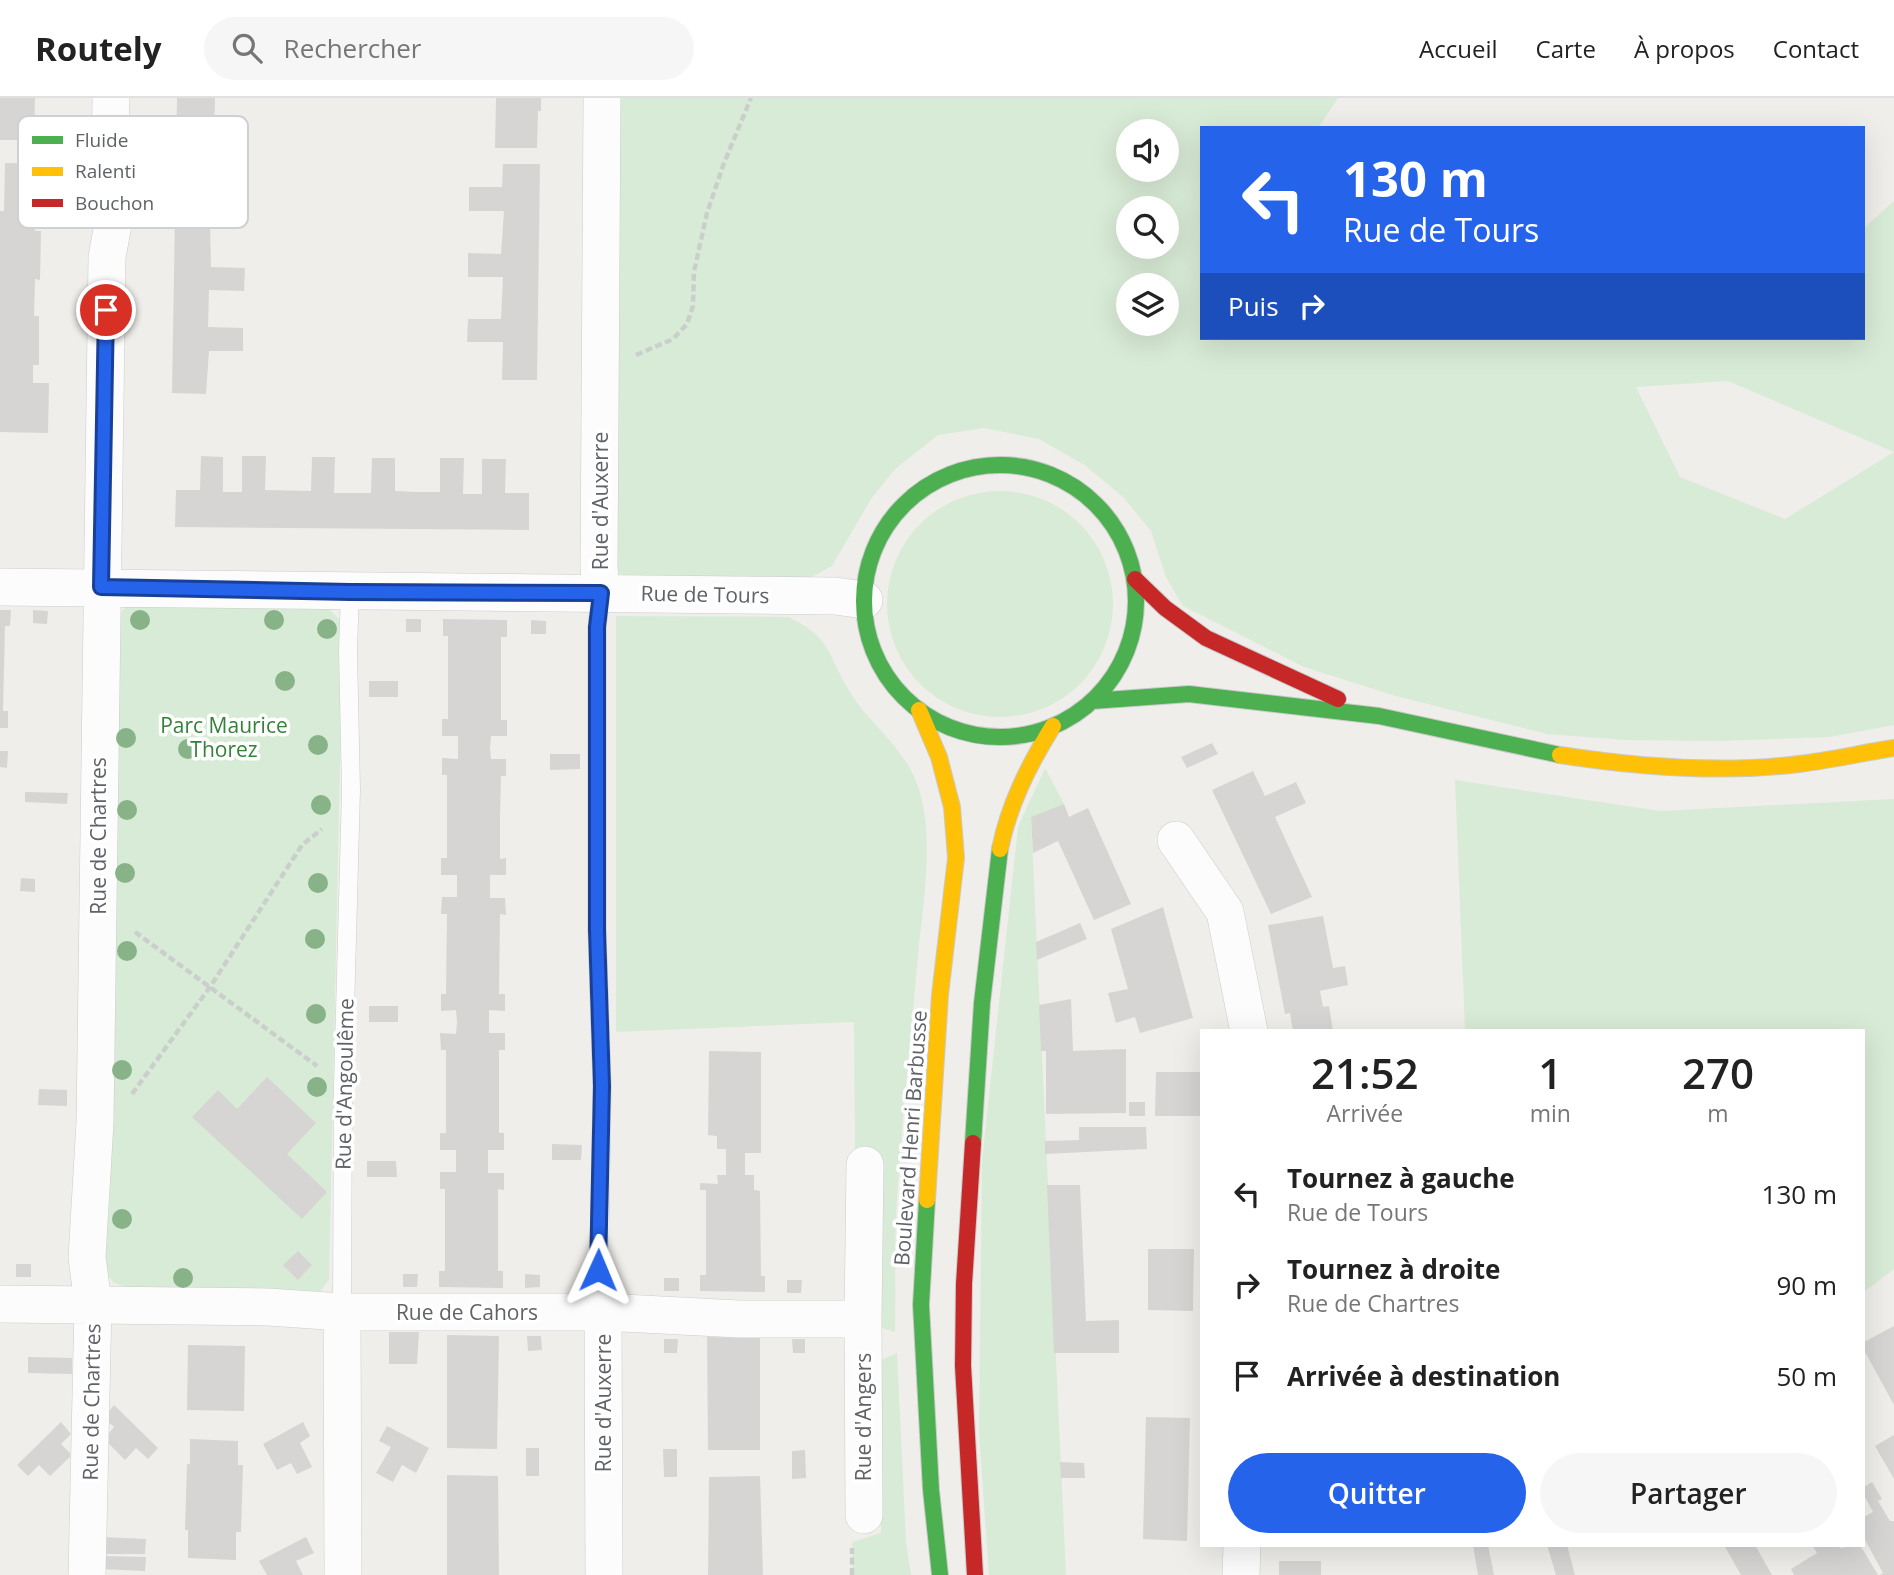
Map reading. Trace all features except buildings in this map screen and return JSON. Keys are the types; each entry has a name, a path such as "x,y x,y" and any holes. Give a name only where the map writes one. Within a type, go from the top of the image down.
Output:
{"main road":[{"path":"989,465 1018,466 1046,473 1080,491 1095,503 1114,526 1127,551 1135,579 1136,613 1129,646 1114,676 1092,701 1053,726 1026,735 998,737 970,734 943,724 919,710 895,688 878,661 867,631 864,600 867,571 876,544 891,519 911,498 934,481 961,470 989,465"},
{"path":"1135,579 1180,620 1206,638 1378,716"},
{"path":"1092,701 1189,694 1378,716 1535,752 1620,764 1701,768 1797,764 1894,748"},
{"name":"Boulevard Henri Barbusse","path":"919,710 939,757 952,807 956,858 940,995 921,1305 931,1490 940,1575"},
{"path":"975,1575 963,1366 964,1284 982,1003 1000,846 1010,808 1024,775 1053,726"}],"street":[{"name":"Rue de Chartres","path":"111,98 111,116"},
{"name":"Rue d'Auxerre","path":"601,593 599,567 603,98"},
{"name":"Rue de Chartres","path":"87,1575 93,1304 87,1257 95,1122 107,257 112,228"},
{"name":"Rue de Tours","path":"0,587 835,596 864,600"},
{"path":"1176,840 1226,912 1249,1029"},
{"path":"863,1319 865,1165"},
{"name":"Rue de Cahors","path":"0,1304 268,1307 342,1312 603,1312 739,1319 863,1319"},
{"name":"Rue d'Angoulême","path":"342,1312 343,1575"},
{"name":"Rue d'Auxerre","path":"603,1312 604,1575"},
{"name":"Rue d'Angers","path":"863,1319 864,1515"},
{"path":"1241,1575 1242,1547"}],"lane":[{"name":"Rue d'Angoulême","path":"342,1312 343,1085 351,790 348,651 350,592"},
{"name":"Rue d'Auxerre","path":"601,593 597,627 597,930 602,1086 598,1270 603,1312"}],"path":[{"path":"600,371 673,339 687,324 692,306 694,272 707,213 751,98"},
{"path":"95,1122 116,1117 209,987 302,845 320,831 351,790"},
{"path":"97,905 343,1085"}],"green space":[{"path":"616,98 1338,98 1319,126 1200,126 1200,340 1865,340 1865,227 1894,201 1894,452 1894,725 1830,737 1719,741 1625,740 1547,734 1396,696 1304,667 1183,606 1166,577 1151,531 1123,497 1086,466 1039,439 984,428 938,435 895,469 871,499 832,566 804,581 651,581 616,573","holes":["1728,381 1894,452 1785,519 1680,477 1636,387"]},
{"path":"989,491 1011,491 1053,504 1080,524 1100,551 1111,582 1111,626 1100,657 1080,684 1053,704 1033,712 1011,717 989,717 947,704 913,676 900,657 892,637 887,615 887,593 900,551 928,517 947,504 967,496"},
{"name":"Parc Maurice Thorez","path":"127,605 327,607 343,623 329,1280 318,1294 132,1290 113,1282 100,1265 110,627"},
{"path":"616,616 788,617 802,624 827,648 858,704 894,745 916,781 922,801 927,844 899,1169 895,1332 879,1327 878,1152 855,1151 854,1022 616,1032"},
{"path":"1045,768 1064,804 1031,818 1066,1575 989,1575 979,1432 982,1161 1018,827"},
{"path":"1455,780 1661,811 1894,799 1894,1269 1865,1291 1865,1029 1465,1029"},
{"path":"897,1353 906,1542 911,1575 852,1575 852,1542 881,1533 879,1361"}],"traffic: fast":[{"path":"1000,465 1039,471 1064,481 1096,505 1113,526 1125,549 1133,575 1136,601 1130,640 1120,665 1096,697 1075,714 1052,726 1026,734 1000,737 961,731 936,721 904,697 887,676 875,653 867,627 864,601 870,562 880,537 904,505 925,488 948,476 974,468 1000,465"},
{"path":"1092,701 1189,694 1379,716 1560,755"},
{"path":"973,1143 982,1003 1000,849"},
{"path":"927,1200 921,1305 931,1490 940,1575"}],"traffic: slow":[{"path":"919,710 939,757 952,807 956,858 940,995 927,1200"},
{"path":"1000,849 1021,785 1053,726"},
{"path":"1560,755 1649,766 1709,769 1799,764 1894,748"}],"traffic: jam":[{"path":"1135,579 1165,608 1206,638 1338,699"},
{"path":"973,1143 964,1284 963,1366 975,1575"}],"route":[{"path":"106,310 101,587 601,593 597,627 597,930 602,1086 598,1270"}]}
